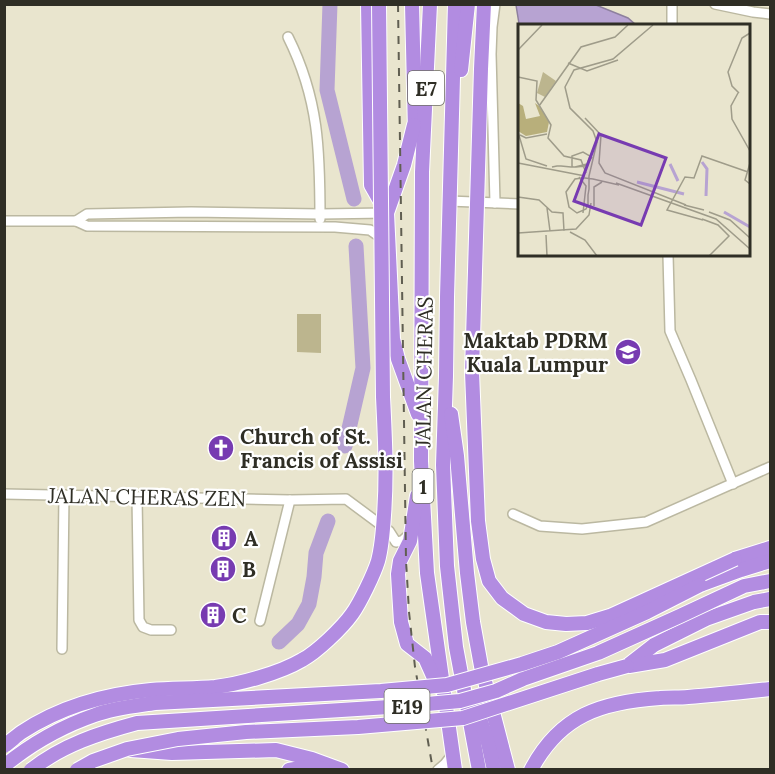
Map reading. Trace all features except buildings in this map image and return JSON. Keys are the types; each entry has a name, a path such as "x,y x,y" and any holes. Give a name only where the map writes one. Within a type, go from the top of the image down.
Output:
{"highway":[{"path":"368,4 371,185 387,213 393,339 421,422"},
{"path":"4,746 22,732 51,716 86,702 151,690 217,687 246,681 303,660 329,639 352,614 369,581 378,561 382,539 386,450 383,397 379,4"},
{"path":"412,4 414,125 422,172"},
{"name":"E7","path":"422,172 430,4"},
{"name":"E7","path":"451,152 454,4"},
{"path":"451,152 468,4"},
{"path":"484,4 472,372 478,521 483,559 489,581 502,598 524,614 546,622 587,623 610,616 735,559 771,548"},
{"path":"387,213 407,155 414,125"},
{"name":"JALAN CHERAS","path":"451,152 443,474 447,566 456,647 479,770"},
{"name":"JALAN CHERAS","path":"422,172 421,461 427,573 455,770"},
{"path":"447,376 473,622 508,770"},
{"path":"421,461 410,541 400,561 398,574 401,622 407,644 425,658 445,702"},
{"path":"4,766 60,730 95,715 129,707 155,703 381,691 447,685 558,652 638,617 700,585 771,561"},
{"name":"E19","path":"31,770 43,760 71,745 103,732 137,723 460,701 496,691 523,679 598,653 744,586 771,581"},
{"name":"E19","path":"77,770 93,761 127,749 178,739 246,732 358,727 463,718 627,666 654,645 706,619 754,602 771,599"},
{"path":"627,666 665,660 760,622 771,622"},
{"path":"456,647 479,714 494,770"},
{"path":"531,770 546,744 563,728 582,715 607,706 660,698 687,698 771,689"},
{"path":"127,749 172,753 276,750 312,759 342,770"},
{"path":"289,770 312,766 326,770"}],"street":[{"path":"495,4 491,54 495,203"},
{"path":"672,4 672,24"},
{"path":"715,4 771,14"},
{"path":"288,37 298,56 307,82 315,117 319,154 320,227"},
{"path":"449,201 518,204"},
{"path":"76,221 87,214 387,213"},
{"path":"4,221 76,221 87,226 320,227 370,230 390,244"},
{"path":"668,256 670,331 733,484"},
{"path":"513,514 540,526 582,530 646,522 771,467"},
{"name":"JALAN CHERAS ZEN","path":"4,494 290,500 346,499 389,531"},
{"path":"62,649 64,495"},
{"path":"137,496 139,620 143,627 151,630 171,630"},
{"path":"260,621 290,500"},
{"path":"389,531 396,542 402,541 411,532"},
{"path":"389,531 399,552 398,574"},
{"path":"438,770 452,755"}],"shaded area":[{"path":"516,5 596,5 628,18 635,24 519,24"},
{"path":"297,314 321,314 321,353 297,352"}],"waterway":[{"path":"330,4 327,90 354,199"},
{"path":"345,446 363,368 356,246"},
{"path":"279,642 298,624 309,604 316,553 328,521"}],"railway":[{"path":"398,4 406,560 415,667 433,770"}],"place":[{"name":"Maktab PDRM Kuala Lumpur","path":"628,352"},
{"name":"Church of St. Francis of Assisi","path":"221,448"},
{"name":"A","path":"224,538"},
{"name":"B","path":"223,569"},
{"name":"C","path":"213,615"}]}
